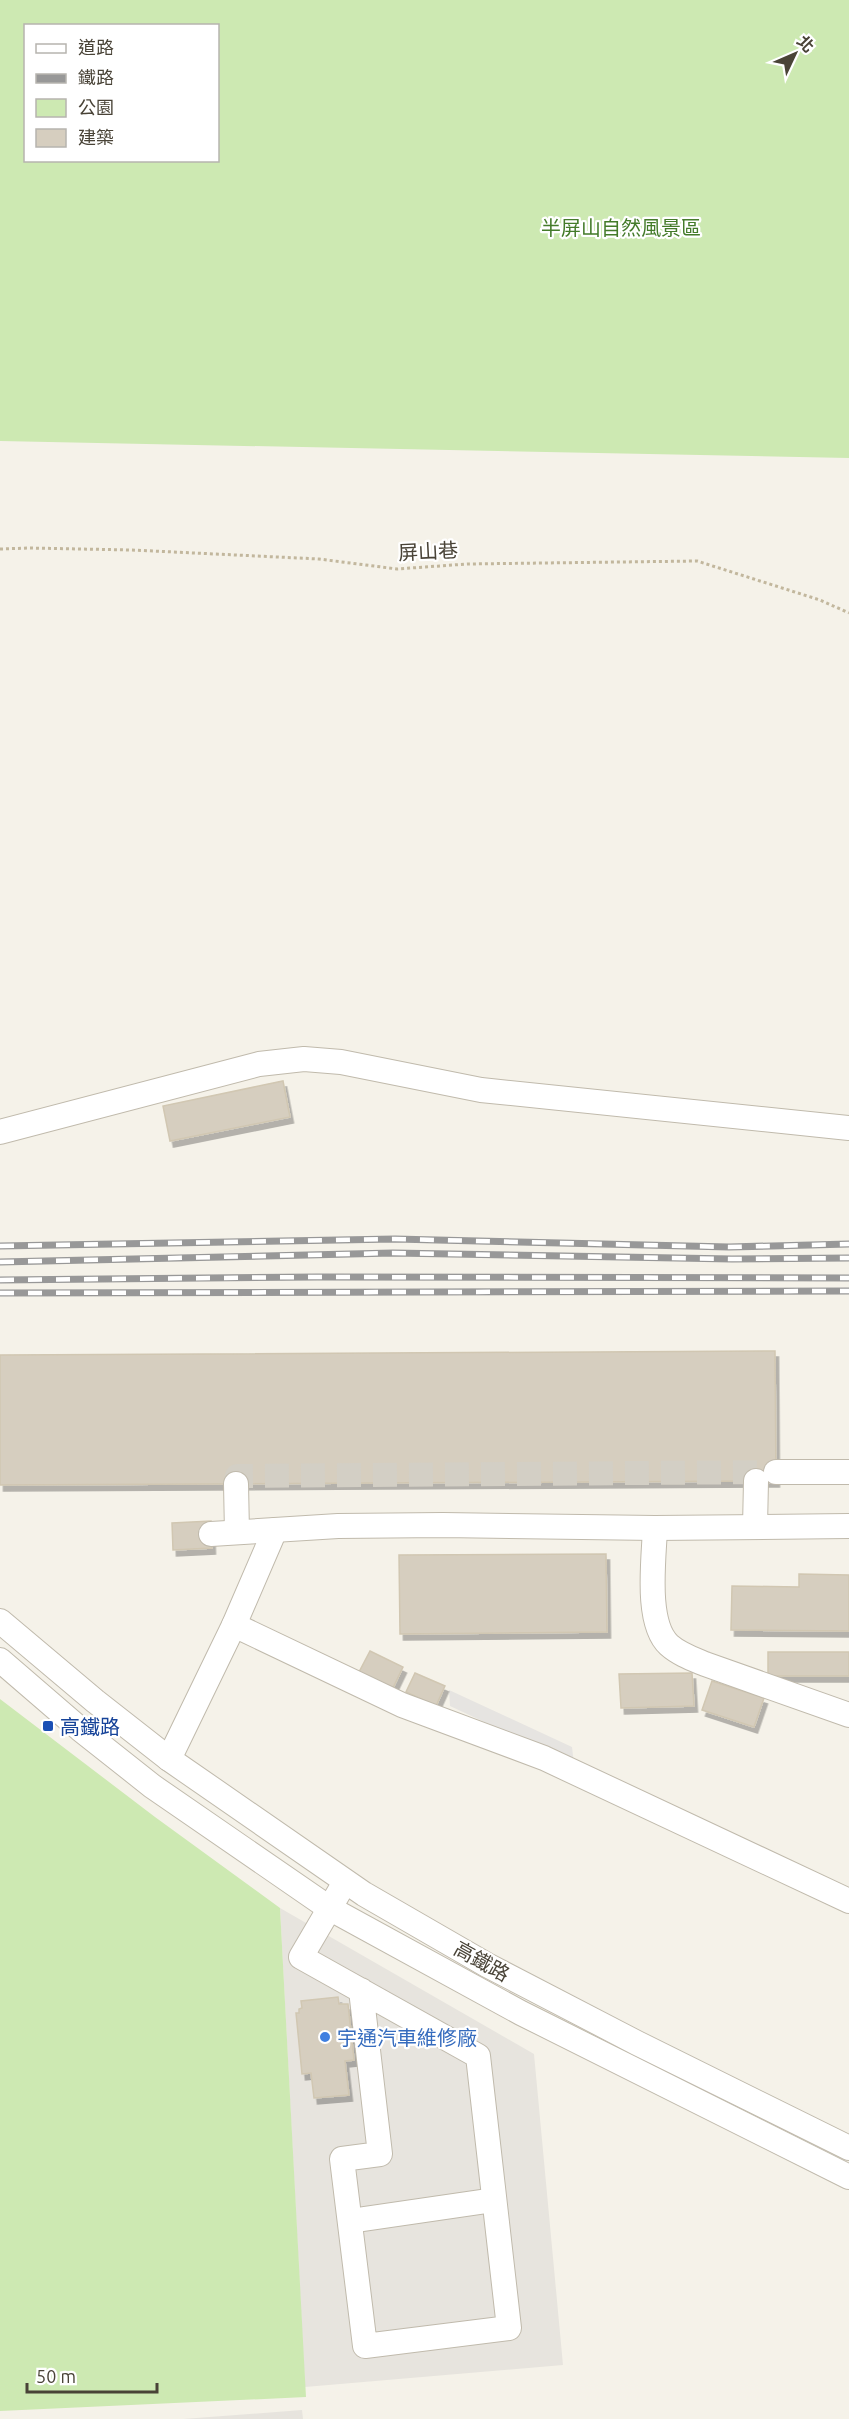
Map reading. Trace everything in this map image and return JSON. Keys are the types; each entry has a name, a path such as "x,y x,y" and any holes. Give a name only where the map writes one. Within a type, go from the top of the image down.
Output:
{"street":[{"path":"0,1132 259,1064 304,1059 341,1062 482,1090 849,1128"},
{"path":"755,1527 766,1477 849,1472"},
{"path":"236,1484 237,1532"},
{"path":"211,1534 338,1526 655,1528 849,1526"},
{"path":"655,1528 654,1613 658,1630 668,1644 687,1657 705,1665 849,1715"},
{"path":"169,1759 234,1625 275,1530"},
{"name":"高鐵路","path":"0,1621 95,1701 169,1759 345,1882 497,1970 637,2043 849,2148"},
{"path":"234,1625 402,1705 544,1758 849,1901"},
{"name":"高鐵路","path":"0,1660 152,1786 329,1908 521,2013 849,2177"},
{"path":"345,1882 301,1957 361,1990 478,2056 509,2328 365,2346 342,2159 380,2154 361,1990"},
{"path":"350,2221 494,2200"}],"path":[{"name":"屏山巷","path":"0,549 132,550 308,558 397,568 467,564 697,561 820,600 849,613"}],"shaded area":[{"path":"449,1690 572,1747 574,1764 450,1706"},
{"path":"280,1908 534,2054 563,2365 305,2387"},
{"path":"302,2410 303,2419 183,2419"}],"green space":[{"name":"半屏山自然風景區","path":"0,0 849,0 849,458 0,441"},
{"path":"0,1699 155,1817 280,1908 306,2397 0,2411"}],"building":[{"path":"283,1081 290,1117 170,1141 163,1106"},
{"path":"775,1351 776,1481 0,1485 0,1355"},
{"path":"211,1521 212,1548 173,1550 172,1523"},
{"path":"606,1554 607,1632 400,1634 399,1555"},
{"path":"799,1574 849,1575 849,1631 731,1630 732,1586 799,1587"},
{"path":"370,1651 403,1667 392,1690 358,1674"},
{"path":"768,1652 849,1652 849,1676 768,1676"},
{"path":"415,1673 445,1686 436,1706 406,1692"},
{"path":"692,1673 694,1706 621,1708 619,1674"},
{"path":"712,1681 764,1698 754,1727 702,1710"},
{"name":"宇通汽車維修廠","path":"338,1997 339,2004 348,2004 354,2060 345,2061 349,2095 314,2098 311,2073 302,2074 296,2013 299,2013 299,2009 302,2008 301,2001"}],"tunnel":[{"path":"236,1484 237,1476 776,1472"}],"railway":[{"path":"0,1246 395,1239 729,1247 849,1244"},
{"path":"0,1262 393,1253 732,1259 849,1258"},
{"path":"0,1280 317,1277 849,1278"},
{"path":"0,1293 849,1291"}],"place":[{"name":"高鐵路","path":"48,1726"},
{"name":"宇通汽車維修廠","path":"325,2037"}]}
